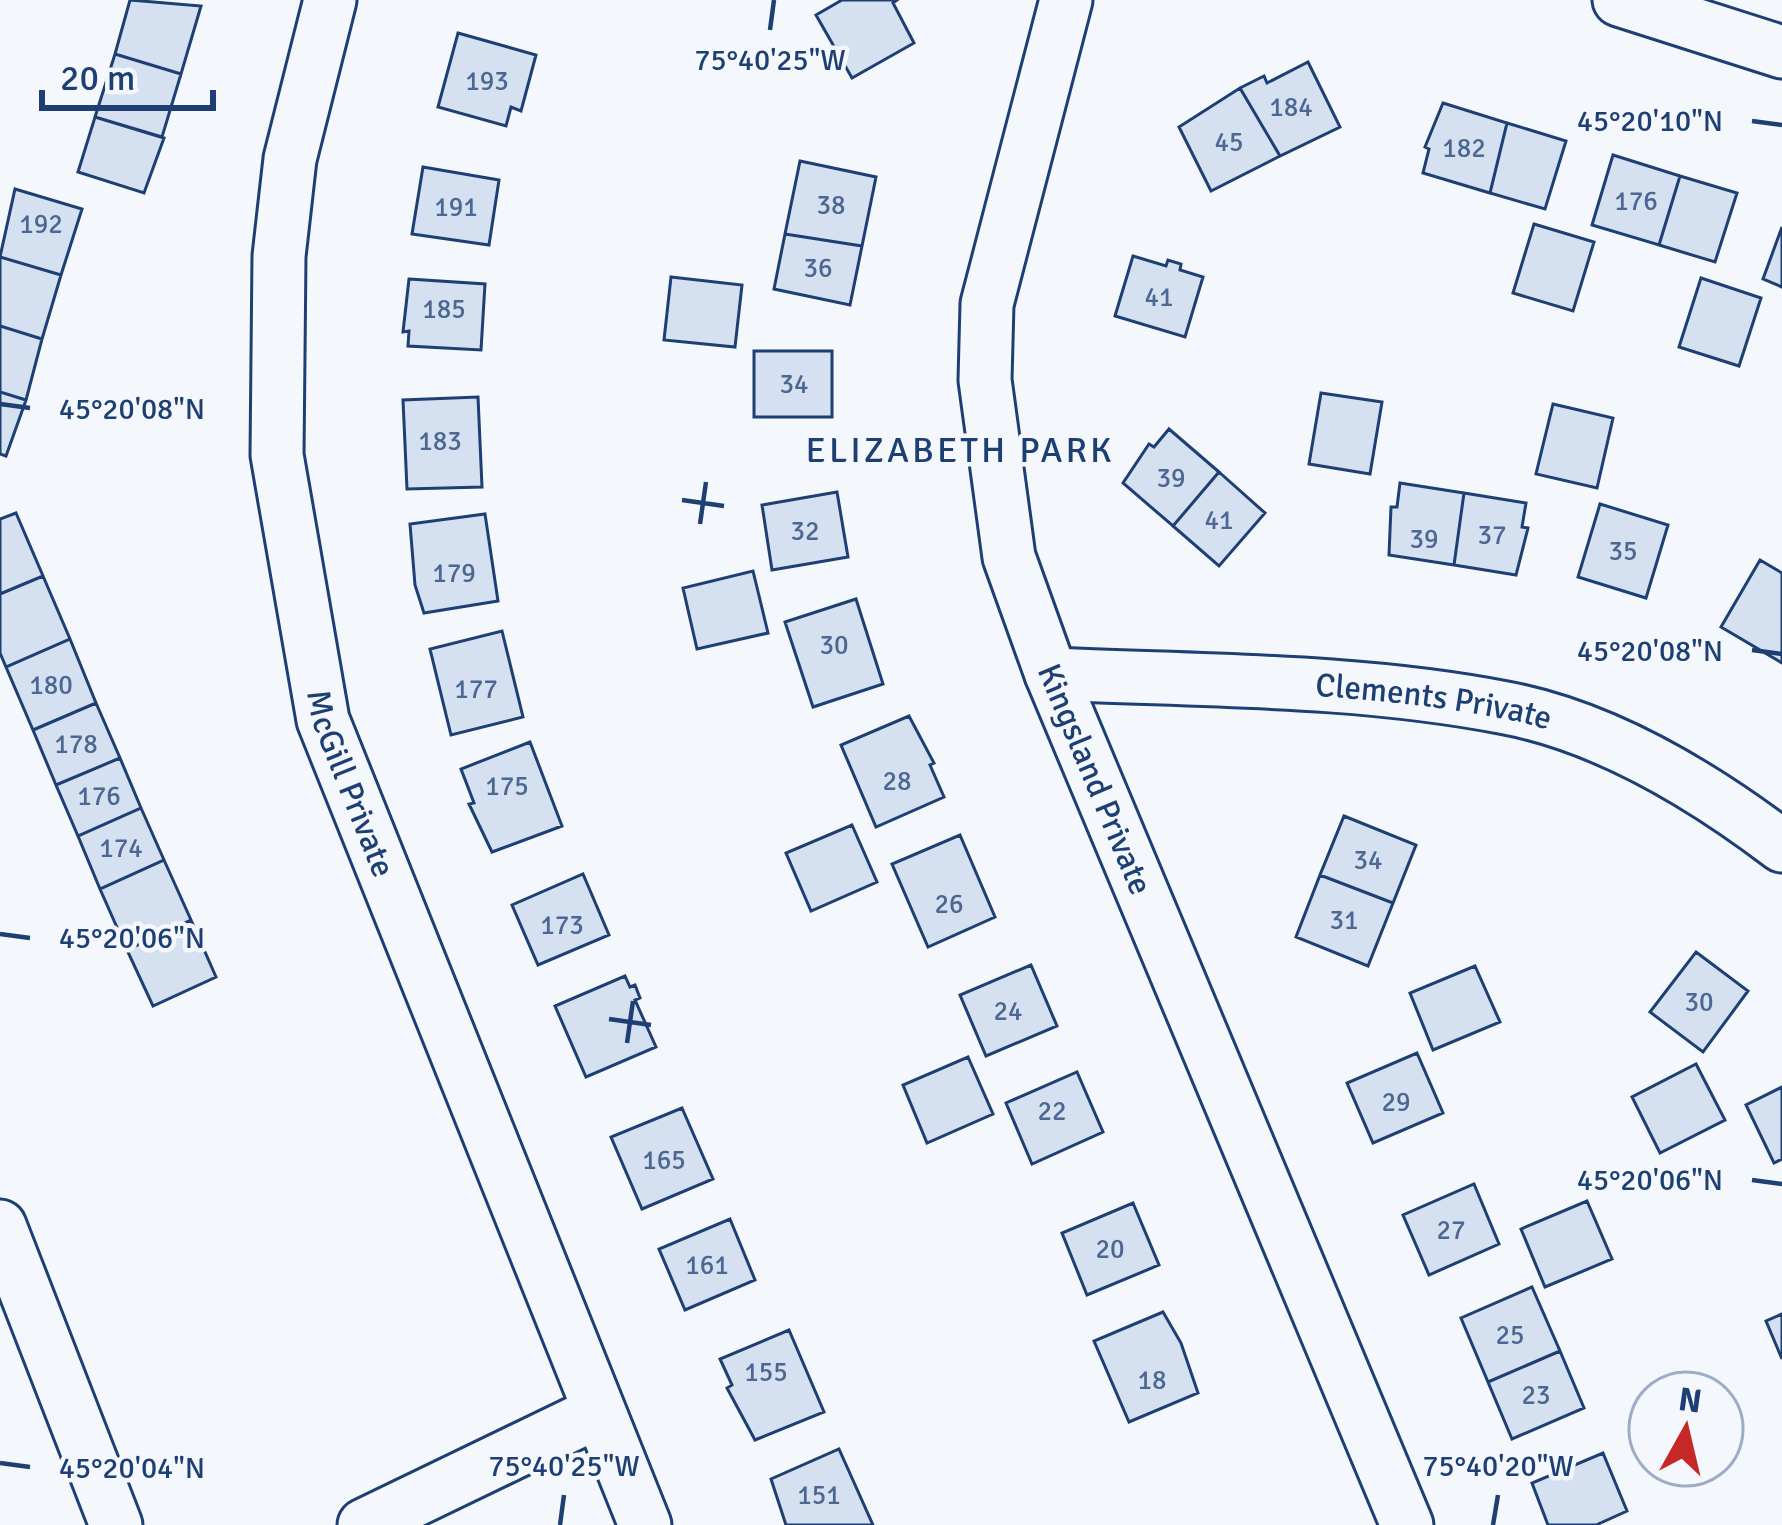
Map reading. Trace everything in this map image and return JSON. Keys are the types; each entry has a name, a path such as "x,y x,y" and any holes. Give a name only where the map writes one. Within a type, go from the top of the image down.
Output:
{"street":[{"name":"McGill Private","path":"330,0 290,159 279,256 277,455 322,720 644,1525"},
{"name":"Kingsland Private","path":"1066,0 987,304 986,380 1009,557 1051,674 1407,1525"},
{"path":"1619,0 1782,52"},
{"name":"Clements Private","path":"1051,674 1313,683 1510,708 1606,742 1718,797 1782,846"},
{"path":"0,1226 116,1525"},
{"path":"364,1525 596,1413"}],"building":[{"path":"130,0 201,6 181,74 115,54"},
{"path":"842,0 897,0 893,3 914,43 852,78 816,15"},
{"path":"458,33 536,55 521,111 511,107 506,126 438,107"},
{"path":"115,54 181,74 162,137 95,117"},
{"path":"1308,62 1340,127 1280,156 1240,88 1264,76 1267,83"},
{"path":"1240,88 1280,156 1211,191 1179,127"},
{"path":"1443,103 1507,123 1490,193 1423,173 1429,149 1425,147"},
{"path":"95,117 164,138 144,193 78,172"},
{"path":"1507,123 1566,141 1545,209 1490,193"},
{"path":"1613,155 1680,176 1659,245 1592,225"},
{"path":"800,161 876,177 862,246 785,234"},
{"path":"423,167 499,180 489,245 412,234"},
{"path":"1680,176 1737,193 1715,262 1659,245"},
{"path":"15,189 82,209 61,275 0,257"},
{"path":"1534,224 1594,242 1573,311 1513,293"},
{"path":"1782,227 1782,287 1763,279"},
{"path":"785,234 862,246 850,305 774,289"},
{"path":"1133,256 1166,266 1168,260 1181,264 1180,270 1203,277 1185,337 1115,316"},
{"path":"0,257 61,275 42,339 0,326"},
{"path":"671,277 742,285 735,347 664,340"},
{"path":"1701,278 1761,298 1739,366 1679,347"},
{"path":"409,279 485,284 481,350 408,346 409,331 403,332"},
{"path":"0,326 42,339 26,400 0,392"},
{"path":"754,351 832,351 832,417 754,417"},
{"path":"0,392 26,400 6,456 0,454"},
{"path":"1321,393 1382,402 1370,474 1309,464"},
{"path":"478,397 482,487 407,489 403,400"},
{"path":"1553,404 1613,418 1597,488 1536,474"},
{"path":"1169,429 1219,472 1173,526 1123,483 1149,444 1154,447"},
{"path":"1219,472 1265,513 1219,566 1173,526"},
{"path":"1400,483 1464,493 1454,565 1389,555 1391,507 1397,507"},
{"path":"837,492 848,557 772,570 762,505"},
{"path":"1464,493 1526,503 1522,527 1528,528 1516,575 1454,565"},
{"path":"1600,504 1668,525 1646,598 1578,577"},
{"path":"16,513 43,576 0,594 0,519"},
{"path":"485,514 498,601 424,613 415,585 410,524"},
{"path":"1760,560 1782,573 1782,663 1721,627"},
{"path":"753,571 768,633 697,649 683,588"},
{"path":"43,576 70,639 6,667 0,653 0,594"},
{"path":"856,599 883,684 813,707 785,622"},
{"path":"502,631 523,717 451,735 430,649"},
{"path":"70,639 96,703 33,730 6,667"},
{"path":"96,703 120,758 56,785 33,730"},
{"path":"909,716 934,763 930,765 944,797 876,827 841,745"},
{"path":"530,742 562,826 492,852 469,804 474,803 461,769"},
{"path":"120,758 141,808 78,836 56,785"},
{"path":"141,808 164,860 100,889 78,836"},
{"path":"1344,816 1416,845 1393,903 1320,875"},
{"path":"852,825 877,882 811,911 786,853"},
{"path":"960,835 995,917 928,947 892,864"},
{"path":"164,860 191,920 127,950 100,889"},
{"path":"583,874 609,935 538,965 512,905"},
{"path":"1320,875 1393,903 1368,966 1296,937"},
{"path":"191,920 216,977 153,1006 127,950"},
{"path":"1696,952 1748,991 1703,1052 1650,1012"},
{"path":"1031,965 1057,1026 986,1056 960,995"},
{"path":"1475,966 1500,1022 1433,1050 1410,993"},
{"path":"625,976 630,987 635,985 640,998 635,1000 656,1047 586,1077 555,1006"},
{"path":"1417,1053 1443,1113 1373,1143 1347,1083"},
{"path":"968,1057 993,1114 927,1143 903,1085"},
{"path":"1696,1064 1725,1120 1660,1153 1632,1097"},
{"path":"1077,1072 1103,1132 1032,1164 1006,1103"},
{"path":"1782,1087 1782,1159 1774,1163 1746,1105"},
{"path":"682,1108 713,1179 642,1209 611,1137"},
{"path":"1474,1184 1499,1244 1429,1275 1403,1215"},
{"path":"1587,1201 1612,1259 1545,1287 1521,1229"},
{"path":"1133,1203 1159,1265 1087,1295 1062,1233"},
{"path":"730,1219 755,1280 685,1310 659,1249"},
{"path":"1532,1287 1560,1351 1488,1382 1461,1318"},
{"path":"1163,1312 1181,1343 1198,1393 1129,1422 1094,1341"},
{"path":"1782,1314 1782,1359 1766,1321"},
{"path":"789,1330 824,1412 755,1440 727,1388 732,1385 720,1359"},
{"path":"1560,1351 1584,1408 1512,1439 1488,1382"},
{"path":"839,1449 873,1525 786,1525 771,1479"},
{"path":"1603,1453 1627,1511 1596,1525 1548,1525 1532,1483"}],"district":[{"name":"ELIZABETH PARK","path":"960,450"}]}
